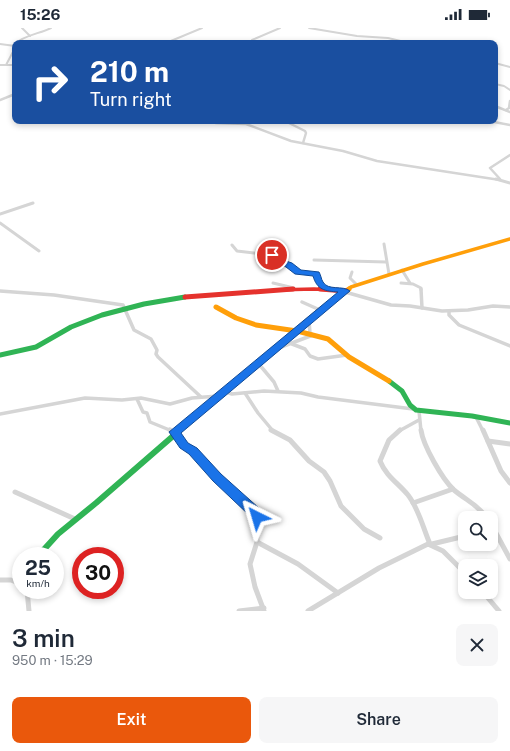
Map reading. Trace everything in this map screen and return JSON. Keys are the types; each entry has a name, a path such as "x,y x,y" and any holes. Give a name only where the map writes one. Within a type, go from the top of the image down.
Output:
{"street":[{"path":"22,28 30,36"},
{"path":"18,40 42,33 51,28"},
{"path":"173,40 202,28"},
{"path":"253,40 280,28"},
{"path":"308,28 357,36 395,40"},
{"path":"0,44 12,46"},
{"path":"6,65 12,52"},
{"path":"0,64 12,65"},
{"path":"498,64 510,67"},
{"path":"498,85 504,86 510,90"},
{"path":"0,100 12,95"},
{"path":"506,110 510,106 510,101"},
{"path":"498,107 510,112"},
{"path":"498,123 510,126"},
{"path":"245,124 281,138 343,151 377,161 500,179 510,183"},
{"path":"292,124 305,130 306,133 303,143"},
{"path":"500,179 490,168 510,155"},
{"path":"0,214 33,203"},
{"path":"0,223 39,251"},
{"path":"45,547 50,541 95,504 174,432 298,331 320,310 345,291 356,284 510,240"},
{"path":"384,244 389,274"},
{"path":"232,245 237,251 272,255 278,261 289,265 298,272 316,274 319,283 324,288"},
{"path":"314,260 386,262"},
{"path":"402,270 410,283"},
{"path":"352,272 350,278 356,284"},
{"path":"273,282 294,288"},
{"path":"401,283 410,283 422,288 422,308"},
{"path":"0,355 35,347 77,325 126,309 162,300 190,296 294,288 324,288 345,291 386,304 449,311 493,306 510,308"},
{"path":"0,291 48,294 123,305 128,316 133,322 134,330 151,339 157,350 156,354 158,357 201,397"},
{"path":"302,302 320,310"},
{"path":"216,307 246,322 267,327 298,331 328,339 348,355 390,381 406,396 414,409"},
{"path":"449,311 449,315 460,325 510,346"},
{"path":"309,321 310,333 314,335"},
{"path":"273,350 314,335"},
{"path":"292,344 305,350 310,356 318,359 348,355"},
{"path":"258,363 274,382 278,391"},
{"path":"224,391 232,394 278,391 301,393 318,397 414,409 419,411 476,417 510,423"},
{"path":"246,393 258,413 268,423 270,429 290,440 309,461 327,476 339,503 349,515 364,529 380,538"},
{"path":"0,414 53,402 85,398 137,400 144,398 170,404 201,397 218,396"},
{"path":"137,400 143,412 147,413 150,422 168,428 174,432 184,446 193,451 217,478 256,513 257,542 250,564 264,610 239,611"},
{"path":"419,411 422,437 430,456 453,489 480,507 483,511"},
{"path":"476,417 505,478 510,483"},
{"path":"419,420 392,435 384,456 380,461 386,474 406,493 413,503 431,544 448,555 458,566"},
{"path":"488,441 510,444"},
{"path":"413,503 424,501 444,491 453,489"},
{"path":"15,492 75,519"},
{"path":"308,611 379,568 422,546 458,538"},
{"path":"498,538 508,551 510,559"},
{"path":"257,542 298,564 338,593"},
{"path":"0,580 12,580"},
{"path":"28,599 29,611"},
{"path":"489,599 499,611"}],"traffic: fast":[{"path":"0,355 36,347 71,327 102,315 144,304 185,297"},
{"path":"45,547 58,534 96,503 248,371"},
{"path":"389,381 402,391 410,405 416,410 472,416 510,423"}],"traffic: slow":[{"path":"248,371 320,310 351,287 423,264 510,239"},
{"path":"216,307 236,318 256,325 297,331 328,339 349,357 389,381"}],"traffic: jam":[{"path":"185,297 215,296 267,290 330,289 346,291"}],"route":[{"path":"257,517 256,513 217,478 190,448 181,443 174,432 298,331 320,310 346,291 324,288 319,283 315,273 298,272 289,265 278,261 272,255"}]}
